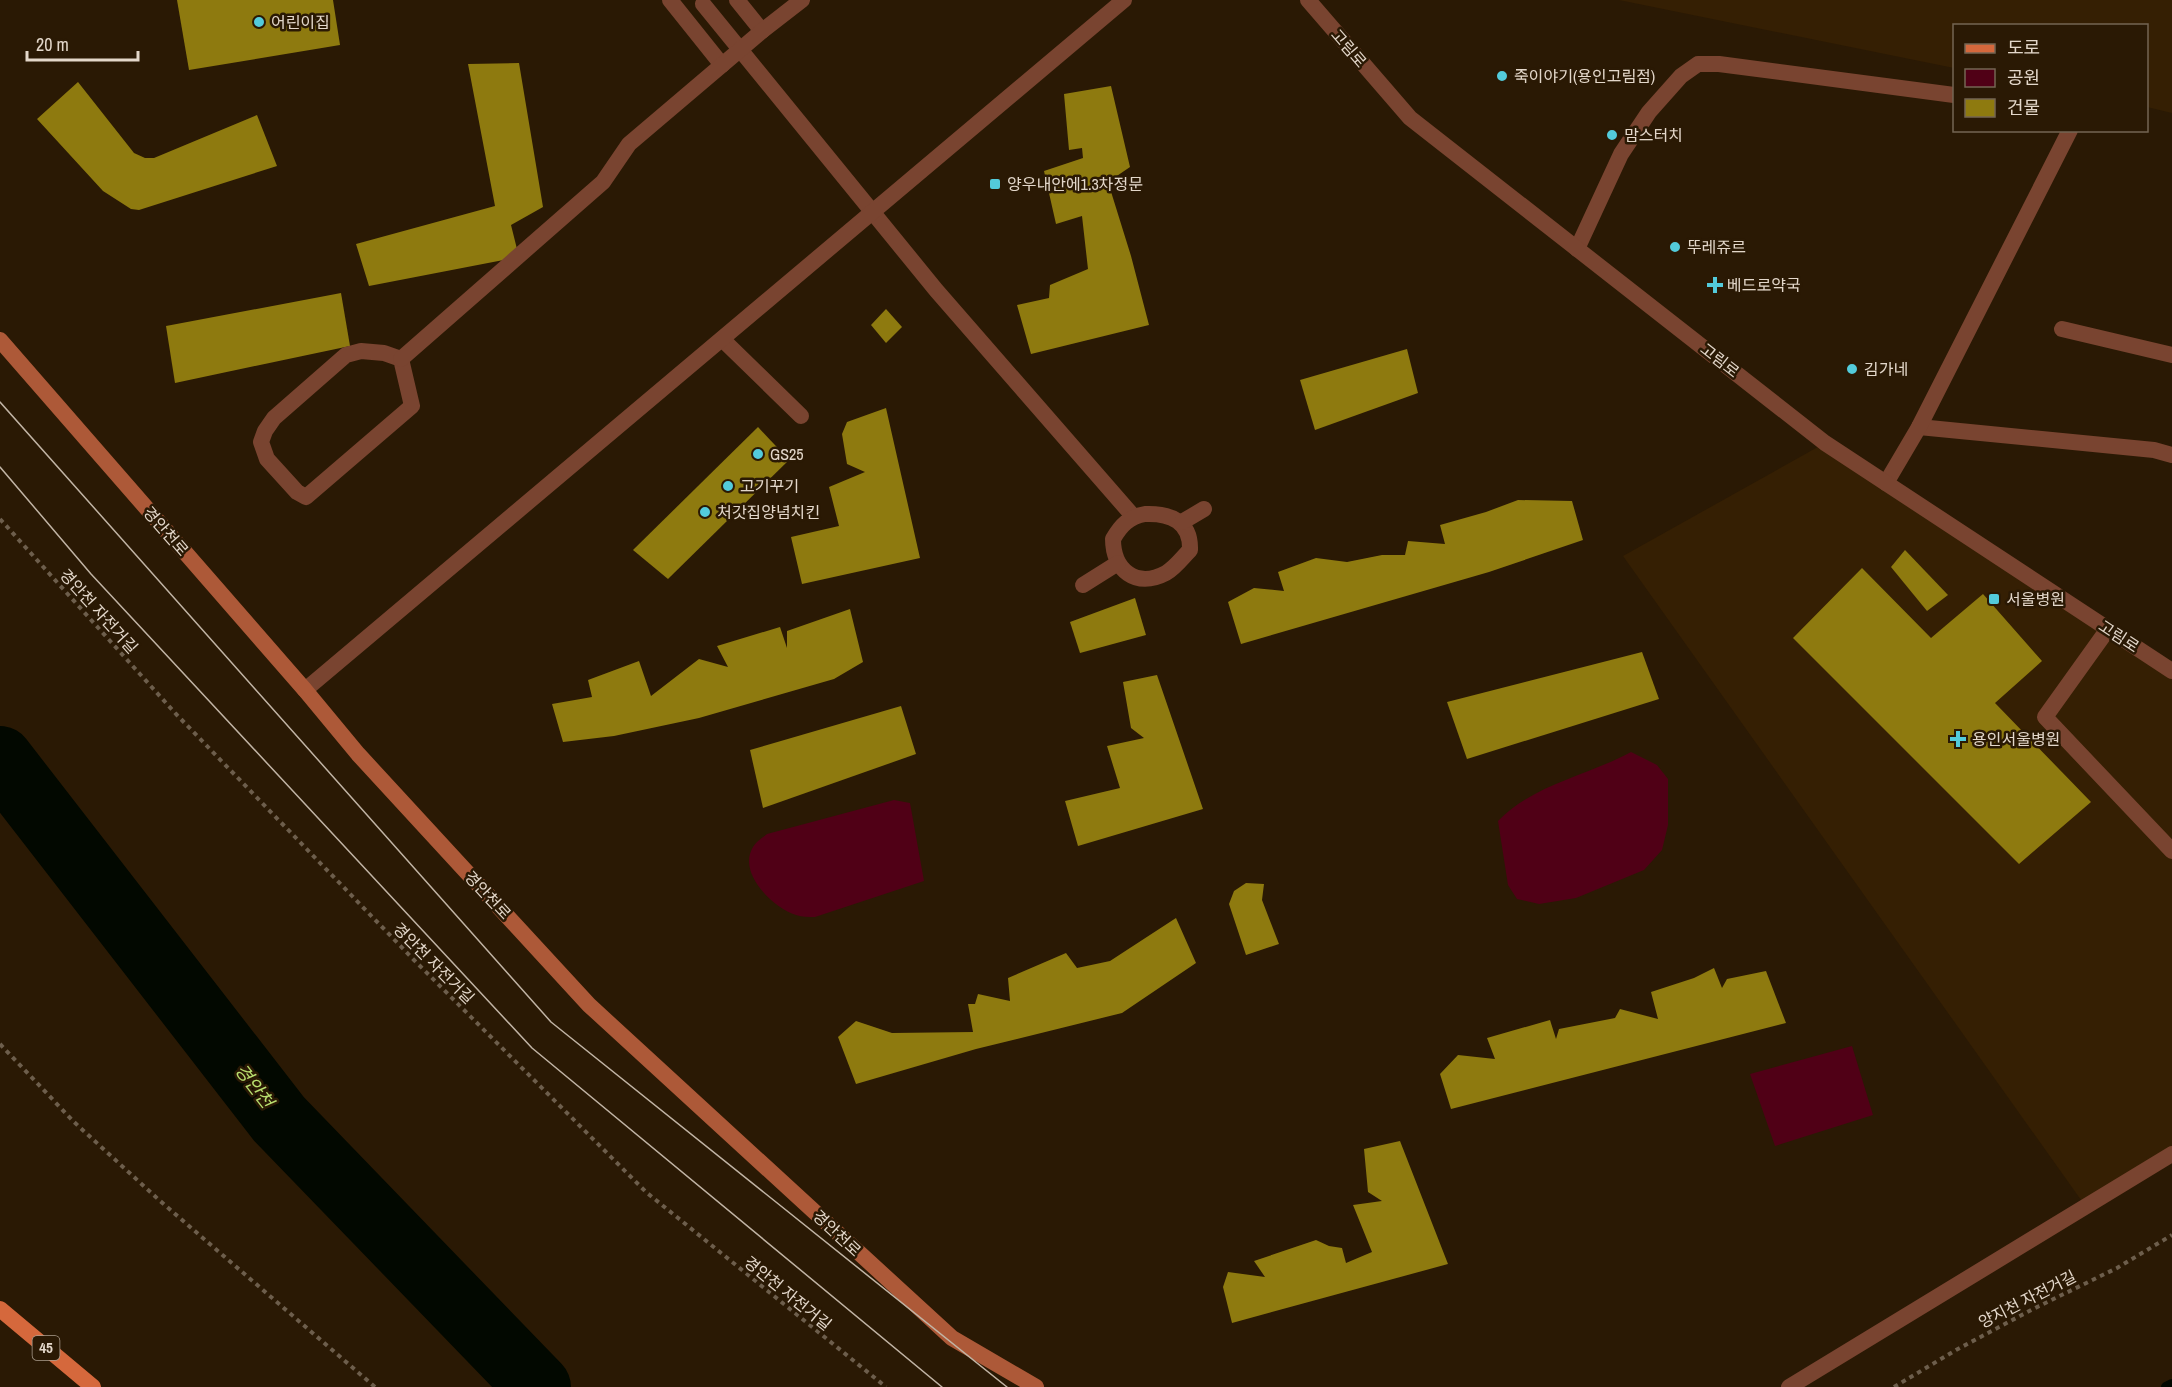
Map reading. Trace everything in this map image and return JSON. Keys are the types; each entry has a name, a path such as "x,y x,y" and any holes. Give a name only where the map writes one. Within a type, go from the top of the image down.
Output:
{"main road":[{"name":"경안천로","path":"0,340 358,754 589,1005 952,1338 1036,1387"},
{"name":"45","path":"0,1309 93,1387"}],"street":[{"path":"670,0 722,65"},
{"path":"737,0 762,31"},
{"path":"401,359 603,183 629,144 802,0"},
{"path":"305,690 1124,0"},
{"name":"고림로","path":"1308,0 1410,118 1826,443 2172,671"},
{"path":"703,4 936,290 1133,516"},
{"path":"1577,249 1621,154 1649,112 1681,76 1698,64 1719,64 1953,95"},
{"path":"1886,483 1919,427 2069,132"},
{"path":"2062,328 2172,356"},
{"path":"722,339 801,416"},
{"path":"373,351 401,359 412,406 306,497 297,492 267,459 261,442 274,418 346,355 373,351"},
{"path":"1919,427 2154,450 2172,455"},
{"path":"1182,522 1203,509"},
{"path":"1157,514 1182,522 1191,539 1190,550 1168,572 1156,577 1141,578 1131,576 1118,563 1113,548 1113,538 1120,527 1133,516 1157,514"},
{"path":"1083,585 1118,563"},
{"path":"2108,629 2045,717 2172,851"},
{"path":"1789,1387 2172,1154"}],"path":[{"name":"경안천 자전거길","path":"0,519 176,714 414,960 646,1192 886,1387"},
{"path":"0,1044 74,1122 159,1200 375,1387"},
{"name":"양지천 자전거길","path":"1894,1387 1956,1350 2117,1268 2172,1235"}],"shaded area":[{"path":"1619,0 2172,0 2172,113 2148,107 2148,24 1953,24 1953,68"},
{"path":"1825,443 2172,673 2172,1154 2086,1207 1623,556"}],"green space":[{"path":"1631,752 1657,765 1668,779 1668,825 1662,850 1644,870 1576,898 1539,904 1517,899 1508,885 1498,821 1512,808 1544,789"},
{"path":"894,800 910,803 924,881 815,917 803,917 787,911 777,905 760,888 750,868 749,857 754,845 767,834"},
{"path":"1852,1046 1873,1115 1775,1146 1750,1074"}],"building":[{"name":"어린이집","path":"177,0 333,0 340,45 189,70"},
{"path":"519,63 543,207 511,225 519,257 369,286 356,244 495,206 468,64"},
{"path":"78,82 134,153 145,158 154,158 257,115 277,166 139,210 131,209 103,191 37,119"},
{"path":"1111,86 1130,167 1108,182 1149,325 1031,354 1017,305 1049,298 1050,285 1088,269 1082,216 1056,224 1044,171 1083,158 1082,148 1069,150 1064,94"},
{"path":"341,293 350,346 175,383 166,326"},
{"path":"886,309 902,327 886,343 871,325"},
{"path":"1407,349 1418,393 1315,430 1300,380"},
{"path":"886,408 920,558 802,584 791,537 839,526 829,487 865,472 847,464 842,434 847,422"},
{"path":"758,427 789,460 668,579 633,550"},
{"path":"1518,500 1572,501 1583,540 1489,572 1241,644 1228,602 1254,588 1284,591 1278,572 1316,558 1347,562 1382,555 1405,555 1408,541 1445,544 1440,525"},
{"path":"1905,550 1948,595 1927,611 1891,567"},
{"path":"1862,568 1931,638 1983,594 2042,661 1995,703 2091,802 2019,864 1793,638"},
{"path":"1135,598 1146,635 1080,653 1070,622"},
{"path":"850,609 863,662 834,679 699,718 614,736 563,742 552,704 592,697 588,680 639,661 651,696 699,659 728,667 717,646 780,627 787,648 787,631"},
{"path":"1642,652 1659,699 1467,759 1447,702"},
{"path":"1157,675 1203,809 1078,846 1065,801 1120,788 1107,746 1144,738 1131,728 1123,682"},
{"path":"901,706 916,754 763,808 750,750"},
{"path":"1246,883 1264,884 1262,900 1279,944 1246,955 1229,904 1234,891"},
{"path":"1176,918 1196,963 1122,1013 976,1049 856,1084 838,1037 856,1021 892,1033 973,1032 968,1004 975,1004 978,994 1010,1001 1008,978 1066,953 1077,968 1110,961"},
{"path":"1714,968 1722,988 1727,979 1766,971 1786,1023 1451,1109 1440,1074 1458,1055 1495,1059 1487,1038 1550,1020 1556,1039 1559,1029 1615,1018 1620,1009 1658,1019 1651,992 1694,978"},
{"path":"1400,1141 1448,1264 1232,1323 1223,1287 1228,1272 1265,1277 1254,1261 1316,1240 1329,1246 1342,1248 1346,1263 1372,1252 1353,1205 1382,1201 1368,1192 1364,1149"}],"waterway":[{"name":"경안천","path":"0,759 279,1119 538,1387"},
{"path":"2166,1387 2172,1384"}],"tram line":[{"path":"0,402 551,1022 1007,1387"},
{"path":"0,467 91,574 532,1048 942,1387"}],"place":[{"name":"어린이집","path":"259,22"},
{"name":"죽이야기(용인고림점)","path":"1502,76"},
{"name":"맘스터치","path":"1612,135"},
{"name":"양우내안에1.3차정문","path":"995,184"},
{"name":"뚜레쥬르","path":"1675,247"},
{"name":"베드로약국","path":"1715,285"},
{"name":"김가네","path":"1852,369"},
{"name":"GS25","path":"758,454"},
{"name":"고기꾸기","path":"728,486"},
{"name":"처갓집양념치킨","path":"705,512"},
{"name":"서울병원","path":"1994,599"},
{"name":"용인서울병원","path":"1958,739"}]}
